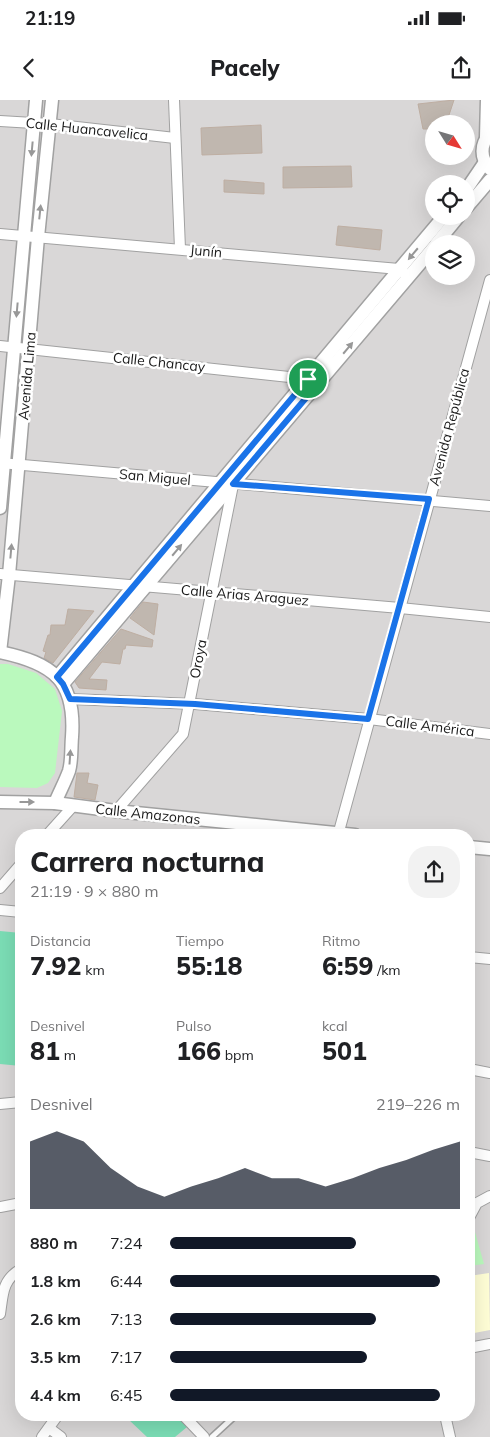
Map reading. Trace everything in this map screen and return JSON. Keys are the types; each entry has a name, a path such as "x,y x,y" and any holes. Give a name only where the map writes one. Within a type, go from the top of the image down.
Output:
{"street":[{"name":"Avenida Lima","path":"0,508 2,463 36,100"},
{"name":"Avenida Lima","path":"0,652 5,575 19,465 38,237 52,100"},
{"path":"174,100 174,138 180,249"},
{"path":"487,100 490,104"},
{"path":"475,179 487,166 482,150 488,136 487,100"},
{"name":"Calle Huancavelica","path":"0,121 50,124 174,138"},
{"path":"475,198 490,180"},
{"path":"60,681 404,273 438,225"},
{"path":"443,235 452,225"},
{"name":"Junín","path":"0,234 180,249 404,273"},
{"path":"404,273 425,254"},
{"name":"Avenida República","path":"339,829 490,280"},
{"name":"Calle Chancay","path":"0,346 312,382"},
{"name":"San Miguel","path":"2,463 429,499 490,506"},
{"name":"Oroya","path":"116,811 183,734 211,593 227,483"},
{"name":"Calle Arias Araguez","path":"5,575 490,617"},
{"path":"0,652 24,658 42,666 60,681 70,699 73,715 69,770 55,803"},
{"name":"Calle América","path":"70,699 189,703 368,719 490,734"},
{"name":"Calle Amazonas","path":"0,802 55,803 290,829"},
{"path":"53,829 74,806"},
{"path":"475,848 490,849"},
{"path":"0,888 15,871"},
{"path":"0,910 15,911"},
{"path":"475,958 490,959"},
{"path":"475,1070 490,1073"},
{"path":"0,1104 15,1103"},
{"path":"475,1153 490,1156"},
{"path":"475,1208 478,1203 490,1196"},
{"path":"0,1207 15,1204"},
{"path":"0,1314 5,1284 15,1273"},
{"path":"475,1347 490,1344"},
{"path":"42,1437 54,1421"},
{"path":"189,1421 204,1437"},
{"path":"446,1421 450,1437"},
{"path":"49,1428 61,1437"}],"lane":[{"path":"212,1437 229,1421"}],"shaded area":[{"path":"0,100 490,100 490,1437 0,1437"},
{"path":"489,1273 490,1330 475,1333 475,1275"}],"green space":[{"path":"0,664 8,664 36,673 55,689 62,711 55,773 48,783 37,788 0,787"},
{"path":"0,931 15,932 15,1065 0,1064"},
{"path":"475,1232 484,1264 475,1265"},
{"path":"130,1421 181,1421 187,1427 175,1437 147,1437"}],"building":[{"path":"454,100 449,115 425,115 425,129 423,129 418,104"},
{"path":"261,125 262,153 202,155 201,128"},
{"path":"351,166 352,187 283,188 283,167"},
{"path":"224,180 264,183 264,194 224,192"},
{"path":"338,226 382,230 380,250 336,245"},
{"path":"143,602 158,604 154,635 130,618"},
{"path":"68,609 94,611 53,663 44,658 46,652 43,651 48,635 50,635 51,625 65,625"},
{"path":"121,629 153,640 152,647 126,645 125,649 123,649 120,664 102,662 89,679 107,680 106,690 79,688 75,682"},
{"path":"77,773 89,773 87,783 98,785 95,800 74,797"}],"route":[{"path":"308,379 317,385 233,484 429,499 368,719 195,704 70,699 63,684 57,677 308,379"}]}
